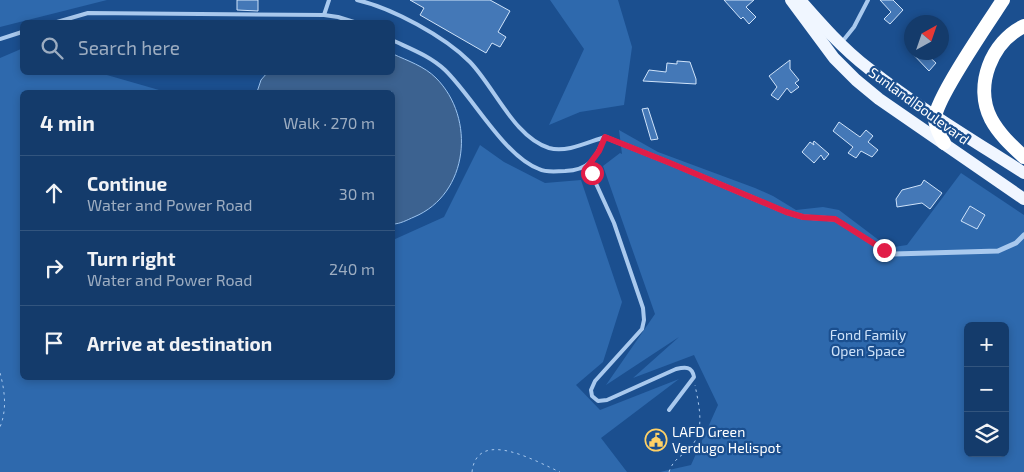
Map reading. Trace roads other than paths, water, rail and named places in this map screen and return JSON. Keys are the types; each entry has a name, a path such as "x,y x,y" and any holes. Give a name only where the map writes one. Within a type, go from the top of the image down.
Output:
{"highway":[{"path":"944,144 936,126 935,116 947,88 1003,0"},
{"path":"1024,26 1006,39 992,60 987,72 984,96 990,118 997,129 1006,141 1024,157"}],"main road":[{"name":"Sunland Boulevard","path":"791,0 834,58 856,80 880,99 1024,199"},
{"name":"Sunland Boulevard","path":"800,0 841,44 866,67 935,116 1024,173"}],"street":[{"path":"605,137 786,212 803,217 835,219 884,250 894,254 998,250 1016,243 1024,235"}],"lane":[{"path":"324,16 329,0"},
{"path":"357,0 418,26 458,51 476,70 524,133 539,142 550,148 566,150 605,137"},
{"path":"841,44 854,27 868,0"},
{"path":"64,20 88,13 338,16 349,20"},
{"path":"0,39 20,33"},
{"path":"395,41 431,58 446,71 501,138 524,161 540,170 553,172 571,171 588,166 599,151 605,137"},
{"path":"588,166 614,223 643,308 644,320 642,329 595,381 591,390 592,396 598,401 607,400 684,367 690,368 694,377 669,410"}],"place":[{"name":"LAFD Green Verdugo Helispot","path":"656,440"}],"park label":[{"name":"Fond Family Open Space","path":"868,344"}]}
